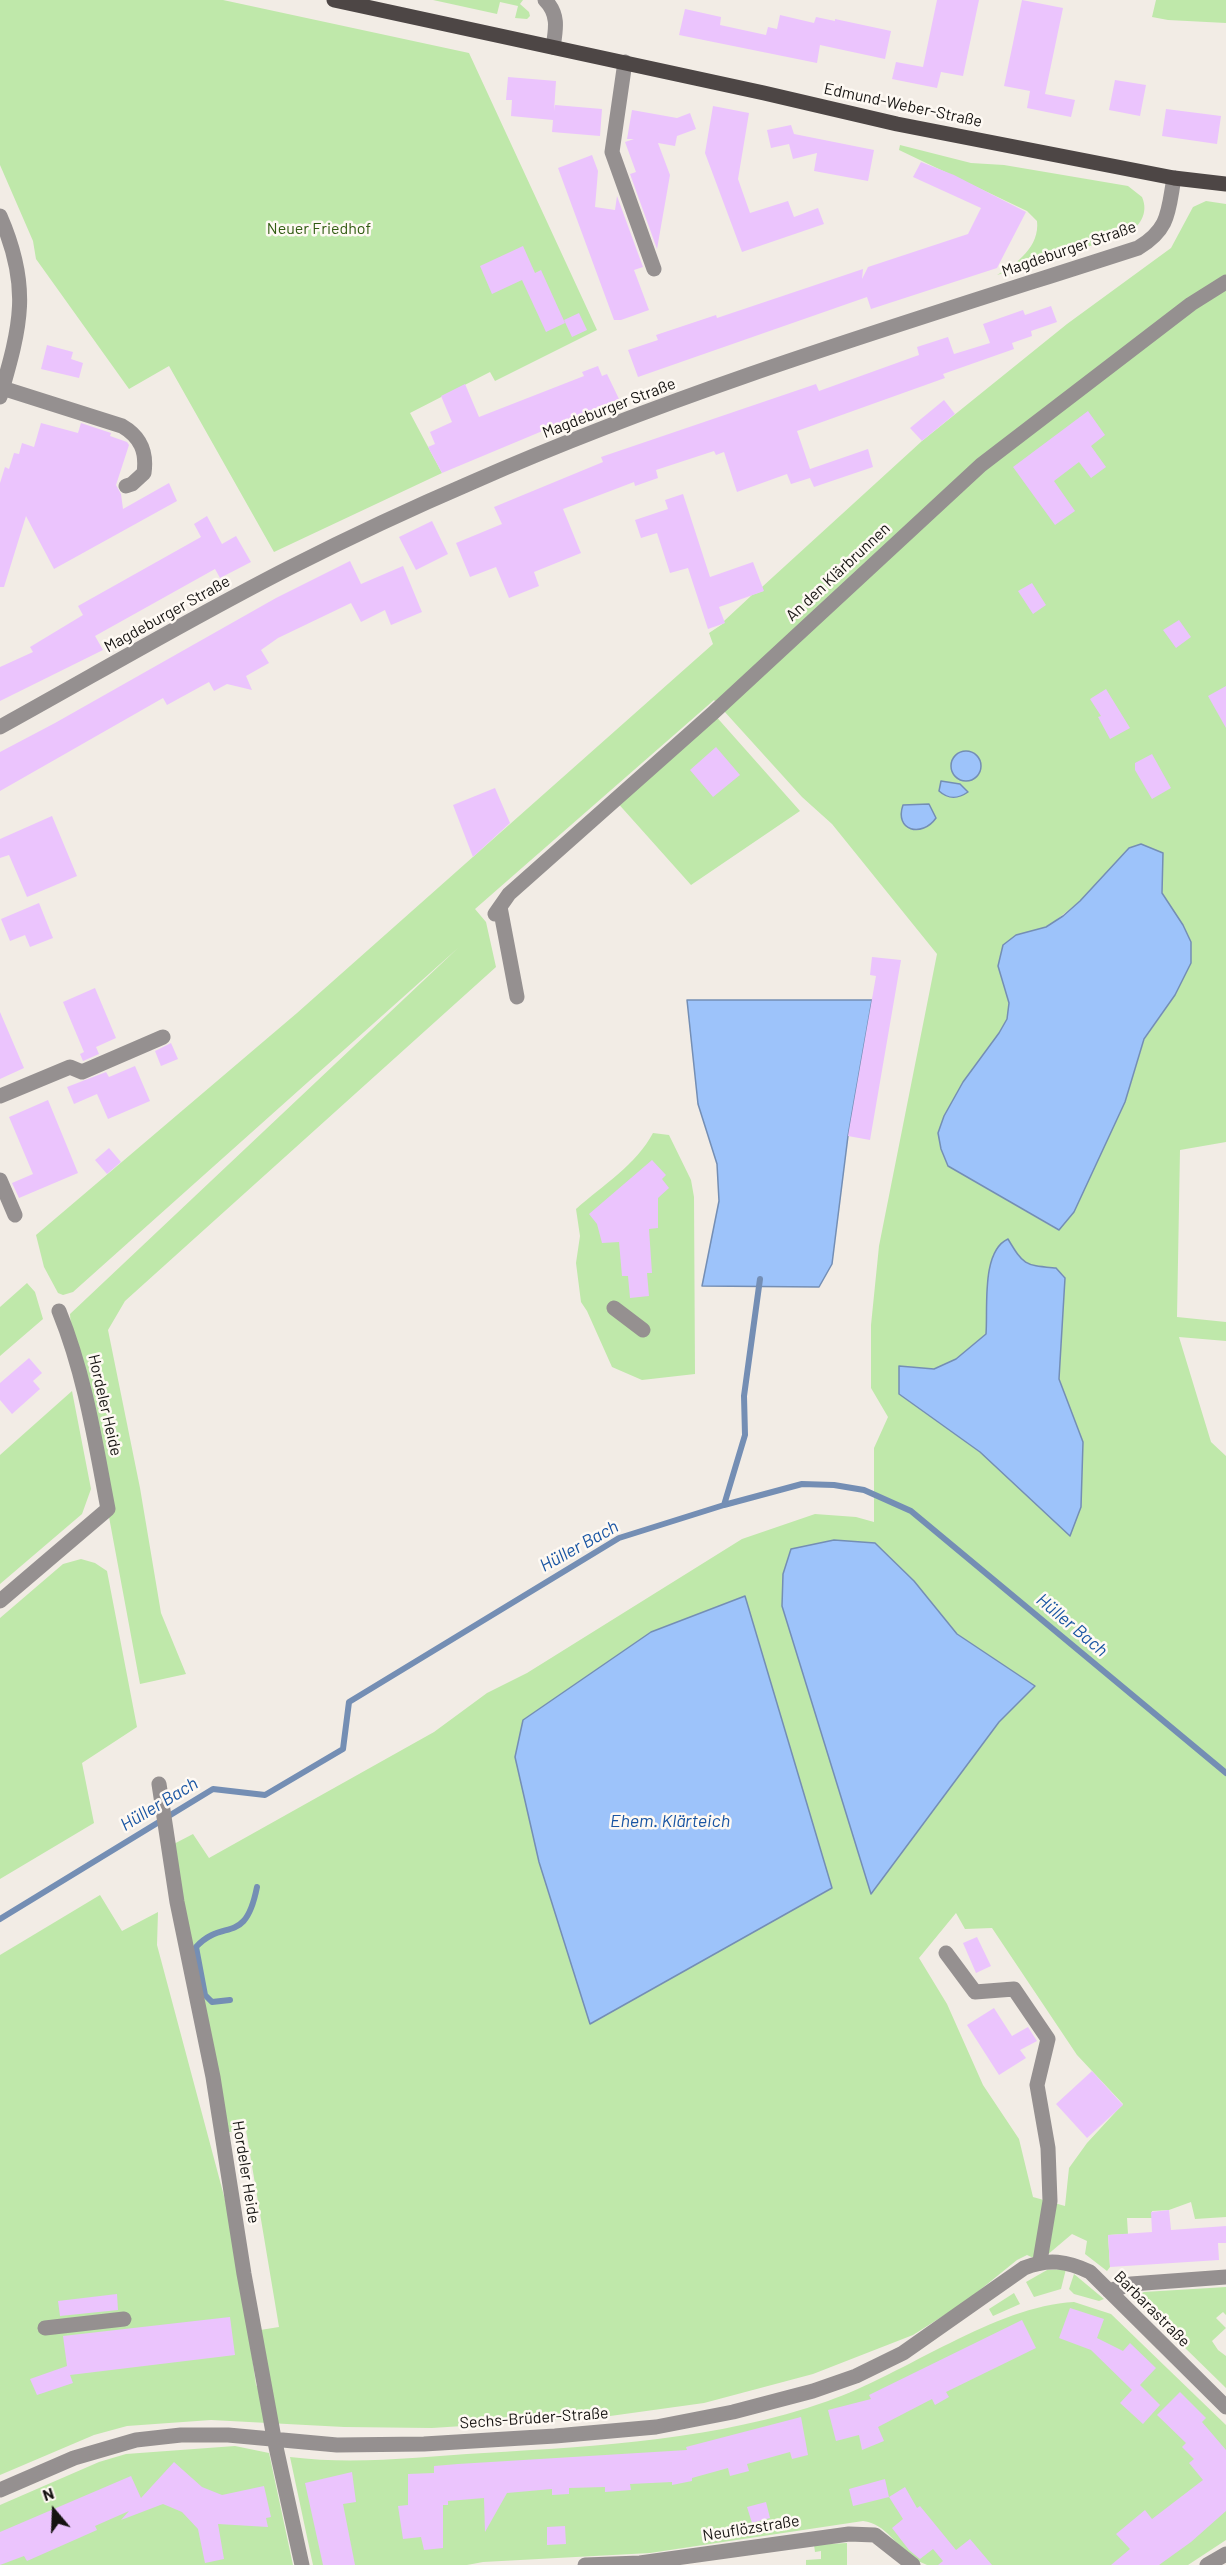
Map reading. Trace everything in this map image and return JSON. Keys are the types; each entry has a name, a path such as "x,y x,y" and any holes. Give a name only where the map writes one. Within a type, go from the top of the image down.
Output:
{"main road":[{"name":"Edmund-Weber-Straße","path":"334,0 625,62 897,124 1174,178"},
{"path":"1174,178 1226,184"}],"street":[{"path":"545,0 555,15 557,26 554,47"},
{"path":"625,62 612,152 654,269"},
{"name":"Magdeburger Straße","path":"0,727 288,568 486,476 642,412 1138,248 1155,236 1166,222 1174,178"},
{"path":"0,216 15,260 20,292 20,318 16,340 1,392 122,426 135,434 146,459 144,473 132,484 126,486"},
{"name":"An den Klärbrunnen","path":"517,997 498,910 509,894 713,713 981,465 1191,304 1226,282"},
{"path":"0,1096 70,1067 82,1072 163,1037"},
{"path":"0,1180 15,1215"},
{"path":"614,1308 643,1330"},
{"name":"Hordeler Heide","path":"0,1602 108,1509 86,1392 72,1343 59,1311"},
{"name":"Hordeler Heide","path":"159,1784 177,1902 213,2077 244,2274 274,2438 302,2565"},
{"path":"946,1953 975,1992 1014,1989 1048,2039 1037,2085 1048,2148 1050,2202 1040,2261"},
{"name":"Sechs-Brüder-Straße","path":"0,2490 74,2458 136,2440 181,2435 274,2438 361,2446 555,2436 656,2427 734,2412 813,2391 856,2376 903,2353 1024,2268 1040,2261"},
{"name":"Barbarastraße","path":"1040,2261 1069,2262 1090,2272 1226,2407"},
{"path":"1109,2291 1131,2284 1226,2277"},
{"path":"45,2328 124,2319"},
{"name":"Neuflözstraße","path":"585,2565 640,2563 849,2534 875,2535 912,2565"},
{"path":"1207,2565 1226,2554"}],"green space":[{"name":"Neuer Friedhof","path":"0,0 223,0 469,53 597,330 495,381 490,372 410,413 442,473 274,552 169,366 129,389 36,259 33,241 0,165"},
{"path":"433,0 523,0 520,4 530,16 527,19 515,18 518,6 500,2 497,14"},
{"path":"1156,0 1226,0 1226,23 1152,17"},
{"path":"900,145 971,163 1004,165 1128,186 1142,197 1144,214 1139,224 1125,235 997,275 1026,253 1035,238 1037,221 1027,211 899,150"},
{"path":"1206,201 1226,204 1226,1142 1180,1150 1177,1317 1226,1322 1226,1341 1179,1337 1211,1442 1226,1456 1226,2217 1195,2219 1191,2202 1169,2210 1152,2211 1152,2218 1127,2218 1128,2234 1108,2235 1110,2267 1107,2271 1085,2254 1087,2241 1072,2234 1040,2261 1027,2255 1017,2260 965,2302 913,2335 813,2374 704,2403 603,2417 432,2428 344,2427 211,2420 127,2426 94,2435 0,2475 0,1955 100,1895 122,1931 158,1912 157,1945 236,2241 256,2385 266,2400 254,2331 279,2327 246,2130 222,2133 168,1847 193,1834 209,1858 434,1732 487,1693 527,1673 742,1539 815,1514 856,1517 874,1522 874,1448 888,1417 871,1388 871,1325 879,1246 937,954 832,824 802,797 714,700 475,909 486,922 496,967 125,1301 108,1330 140,1488 161,1613 186,1674 140,1684 86,1393 72,1343 70,1314 458,948 73,1292 63,1295 58,1293 44,1267 36,1235 297,1013 713,644 709,633 724,623 752,595 763,591 762,587 922,441 1067,324 1171,248 1193,207","holes":["1163,867 1162,893 1171,908 1175,995 1144,1040 1125,1102 1073,1212 1058,1230 948,1166 938,1133 963,1082 1007,1019 1009,1003 998,966 1080,901","1008,1239 1022,1259 1032,1265 1056,1268 1065,1277 1059,1379 1083,1442 1081,1507 980,1452 899,1394 899,1366 934,1369 956,1359 986,1334 988,1285","834,1540 875,1543 914,1581 957,1634 1035,1686 999,1722 871,1893 782,1606 783,1574 791,1549","956,1913 965,1929 992,1928 1077,2055 1123,2104 1087,2143 1069,2168 1065,2206 1033,2197 1019,2139 983,2085 947,2004 919,1958"]},
{"path":"713,713 800,811 691,885 615,800"},
{"path":"653,1133 669,1135 691,1180 694,1197 695,1374 642,1380 612,1367 581,1302 576,1263 580,1236 576,1209 628,1165"},
{"path":"27,1283 35,1292 43,1319 0,1356 0,1307"},
{"path":"72,1391 91,1489 82,1514 0,1584 0,1455"},
{"path":"81,1559 95,1563 107,1571 137,1727 82,1763 94,1823 0,1879 0,1618 63,1564"},
{"path":"1066,2269 1061,2289 1034,2297 1026,2282 1047,2270"},
{"path":"1074,2274 1104,2299 1099,2301 1074,2294 1069,2289"},
{"path":"1226,2287 1226,2315 1223,2312 1216,2318 1226,2328 1212,2341 1226,2356 1226,2388 1133,2297 1144,2292"},
{"path":"1014,2293 1020,2304 993,2316 989,2309"},
{"path":"1074,2302 1111,2314 1226,2425 1226,2540 1188,2565 927,2565 907,2554 878,2526 863,2521 650,2553 483,2562 467,2565 313,2565 290,2457 387,2460 615,2444 744,2425 828,2401 1013,2315 1044,2306"},
{"path":"235,2446 269,2453 293,2565 0,2565 0,2505 99,2462 126,2454"},
{"path":"847,2543 847,2565 806,2565 806,2560 821,2559 821,2551 815,2552 814,2545"}],"water":[{"path":"966,751 977,755 981,766 977,777 966,781 955,777 951,766 955,755"},
{"path":"941,781 960,784 968,792 957,797 946,796 939,791"},
{"path":"929,804 936,818 924,828 911,829 902,821 903,805"},
{"path":"1141,844 1163,853 1162,893 1191,942 1191,963 1175,995 1144,1039 1125,1102 1074,1212 1059,1230 948,1166 938,1133 944,1116 963,1082 1007,1019 1009,1003 998,966 1003,945 1016,935 1046,927 1063,916 1129,848"},
{"path":"687,1000 872,1000 848,1136 832,1264 819,1287 702,1286 719,1201 717,1164 698,1104"},
{"path":"1008,1239 1026,1262 1031,1265 1056,1268 1065,1278 1059,1379 1083,1442 1081,1507 1070,1536 980,1452 899,1394 899,1366 934,1369 956,1359 986,1334 990,1267 999,1245"},
{"path":"834,1540 875,1543 914,1581 957,1634 1035,1686 999,1722 871,1894 782,1606 783,1574 791,1549"},
{"name":"Ehem. Klärteich","path":"745,1596 832,1888 590,2024 539,1862 515,1757 523,1720 651,1632"}],"building":[{"path":"937,0 979,0 963,76 941,72 937,88 892,79 896,62 923,67"},
{"path":"1022,0 1063,8 1045,94 1075,100 1071,117 1027,108 1030,91 1004,86"},
{"path":"685,9 721,17 720,25 766,35 768,27 777,29 780,15 814,23 816,17 835,21 835,19 891,31 885,59 820,45 817,63 679,35"},
{"path":"508,77 556,81 554,111 555,105 602,109 600,136 552,132 553,120 511,116 512,100 506,100"},
{"path":"1115,80 1146,85 1140,116 1109,110"},
{"path":"713,106 749,113 738,179 750,213 788,201 794,217 818,208 824,224 742,252 705,153"},
{"path":"1166,109 1221,116 1217,144 1162,136"},
{"path":"632,110 677,118 690,113 696,129 677,136 675,146 658,143 670,175 657,249 630,174 636,172 625,142 634,139 627,139"},
{"path":"791,125 794,134 874,150 868,181 814,171 817,153 793,159 789,144 771,148 767,130"},
{"path":"592,155 598,171 595,207 615,210 617,196 643,267 634,270 649,310 621,320 614,320 558,168"},
{"path":"921,162 954,175 1026,212 997,268 871,309 867,297 638,377 628,350 658,340 656,335 716,315 717,318 863,269 862,279 868,267 968,234 981,208 913,177"},
{"path":"523,246 535,273 541,270 565,323 546,332 522,280 492,294 480,266"},
{"path":"1051,306 1057,322 1031,331 1032,336 1012,343 1014,349 943,374 945,378 797,431 810,469 868,449 873,467 814,487 810,478 791,484 787,474 737,492 724,452 716,455 714,451 656,470 658,478 635,486 634,482 563,509 581,553 534,572 539,586 509,598 496,567 470,577 456,543 502,524 494,507 603,462 601,457 816,384 819,391 919,355 917,347 948,337 954,354 990,343 983,324 1023,310 1025,315"},
{"path":"579,313 587,330 572,337 564,320"},
{"path":"47,345 73,352 71,359 83,363 79,378 41,369"},
{"path":"598,366 602,376 607,374 619,399 442,473 428,447 435,444 430,432 452,422 441,396 465,384 479,417 584,376 582,372"},
{"path":"944,400 955,414 922,441 910,428"},
{"path":"1088,411 1105,435 1091,446 1106,467 1091,478 1079,462 1054,481 1075,511 1055,525 1013,467"},
{"path":"41,423 78,433 81,423 111,433 110,436 127,442 129,445 116,485 121,494 123,509 169,483 177,501 54,569 26,516 4,587 0,587 0,483 5,467 9,469 14,453 19,454 22,443 34,447"},
{"path":"683,494 710,577 753,562 764,591 719,607 725,623 708,629 688,568 670,573 657,533 641,538 635,520 668,509 665,500"},
{"path":"207,516 222,544 236,536 251,562 220,578 215,569 95,636 103,650 0,701 0,667 33,652 30,647 83,615 78,606 201,537 194,524"},
{"path":"432,521 448,554 416,570 399,537"},
{"path":"350,561 361,584 403,566 422,612 391,625 385,610 361,622 351,603 278,638 261,650 269,663 246,676 252,690 227,684 214,691 209,682 167,705 163,698 0,791 0,752 276,598"},
{"path":"1032,583 1046,605 1033,614 1018,591"},
{"path":"1179,620 1191,637 1176,648 1163,630"},
{"path":"1226,686 1226,728 1208,696"},
{"path":"1106,689 1130,728 1110,739 1098,717 1101,716 1090,699"},
{"path":"716,747 740,775 713,797 690,770"},
{"path":"1152,754 1171,788 1152,799 1135,770 1135,763"},
{"path":"495,788 510,823 473,857 453,805"},
{"path":"52,816 77,876 27,897 9,855 0,858 0,839"},
{"path":"39,903 53,938 30,947 25,935 10,941 1,919"},
{"path":"872,957 901,960 870,1140 848,1136 876,976 870,975"},
{"path":"95,988 116,1038 96,1047 99,1054 83,1061 80,1054 84,1052 63,1002"},
{"path":"0,1012 24,1068 0,1079"},
{"path":"171,1043 178,1059 161,1066 155,1051"},
{"path":"135,1066 150,1101 108,1119 97,1094 74,1104 67,1087 106,1072 109,1077"},
{"path":"48,1100 78,1173 19,1198 12,1183 33,1174 9,1117"},
{"path":"109,1148 121,1162 107,1174 95,1160"},
{"path":"652,1160 666,1175 662,1179 669,1188 658,1198 658,1228 649,1229 652,1273 647,1273 649,1296 630,1298 628,1276 622,1276 619,1242 602,1243 597,1224 589,1214"},
{"path":"29,1358 42,1373 33,1381 40,1389 12,1414 0,1400 0,1383"},
{"path":"977,1937 991,1966 976,1973 963,1943"},
{"path":"994,2008 1012,2036 1028,2027 1037,2041 1020,2050 1026,2058 999,2075 967,2025"},
{"path":"1092,2071 1123,2105 1087,2138 1056,2104"},
{"path":"1169,2210 1171,2230 1226,2226 1226,2243 1218,2243 1219,2260 1110,2267 1108,2235 1152,2232 1151,2212"},
{"path":"117,2294 118,2310 60,2316 58,2301"},
{"path":"1070,2308 1104,2319 1097,2338 1123,2351 1130,2343 1156,2368 1140,2385 1160,2405 1143,2424 1120,2403 1132,2390 1091,2350 1059,2338"},
{"path":"230,2317 235,2355 70,2375 73,2383 37,2395 30,2379 67,2366 63,2336"},
{"path":"1022,2320 1036,2348 946,2392 949,2397 935,2405 932,2399 878,2427 884,2441 862,2450 859,2435 836,2441 828,2410 871,2399 869,2395"},
{"path":"1180,2392 1206,2418 1202,2422 1226,2450 1226,2511 1191,2542 1159,2565 1111,2565 1130,2549 1116,2534 1145,2510 1152,2519 1203,2480 1189,2463 1194,2459 1182,2447 1186,2443 1157,2415"},
{"path":"801,2417 808,2455 792,2459 790,2452 747,2464 749,2471 730,2476 728,2468 692,2478 692,2481 672,2485 672,2482 630,2484 631,2490 605,2492 605,2487 569,2488 569,2494 552,2495 552,2489 507,2493 485,2532 484,2498 448,2501 448,2505 443,2505 443,2548 424,2550 421,2537 403,2539 398,2506 408,2505 408,2474 434,2473 434,2466 687,2450 686,2447"},
{"path":"174,2462 202,2487 222,2495 264,2486 271,2517 266,2518 268,2527 218,2524 224,2559 205,2563 198,2529 182,2512 163,2504 121,2520 129,2511 95,2526 97,2530 27,2561 24,2556 0,2565 0,2532 131,2476 141,2498"},
{"path":"352,2472 356,2502 343,2504 355,2565 323,2565 305,2483"},
{"path":"885,2479 889,2497 853,2506 849,2489"},
{"path":"905,2487 917,2508 920,2506 956,2550 970,2539 992,2565 938,2565 943,2561 933,2549 920,2559 909,2550 892,2528 903,2519 889,2497"},
{"path":"766,2502 770,2518 752,2523 747,2507"},
{"path":"565,2526 566,2544 547,2545 547,2527"}],"waterway":[{"path":"724,1505 745,1435 744,1396 760,1279"},
{"name":"Hüller Bach","path":"0,1919 213,1789 265,1795 343,1749 349,1702 619,1538 724,1505 802,1484 834,1485 864,1490 911,1511 1226,1773"},
{"path":"230,2000 212,2002 205,1995 196,1947 206,1938 240,1924 252,1906 257,1887"}]}
